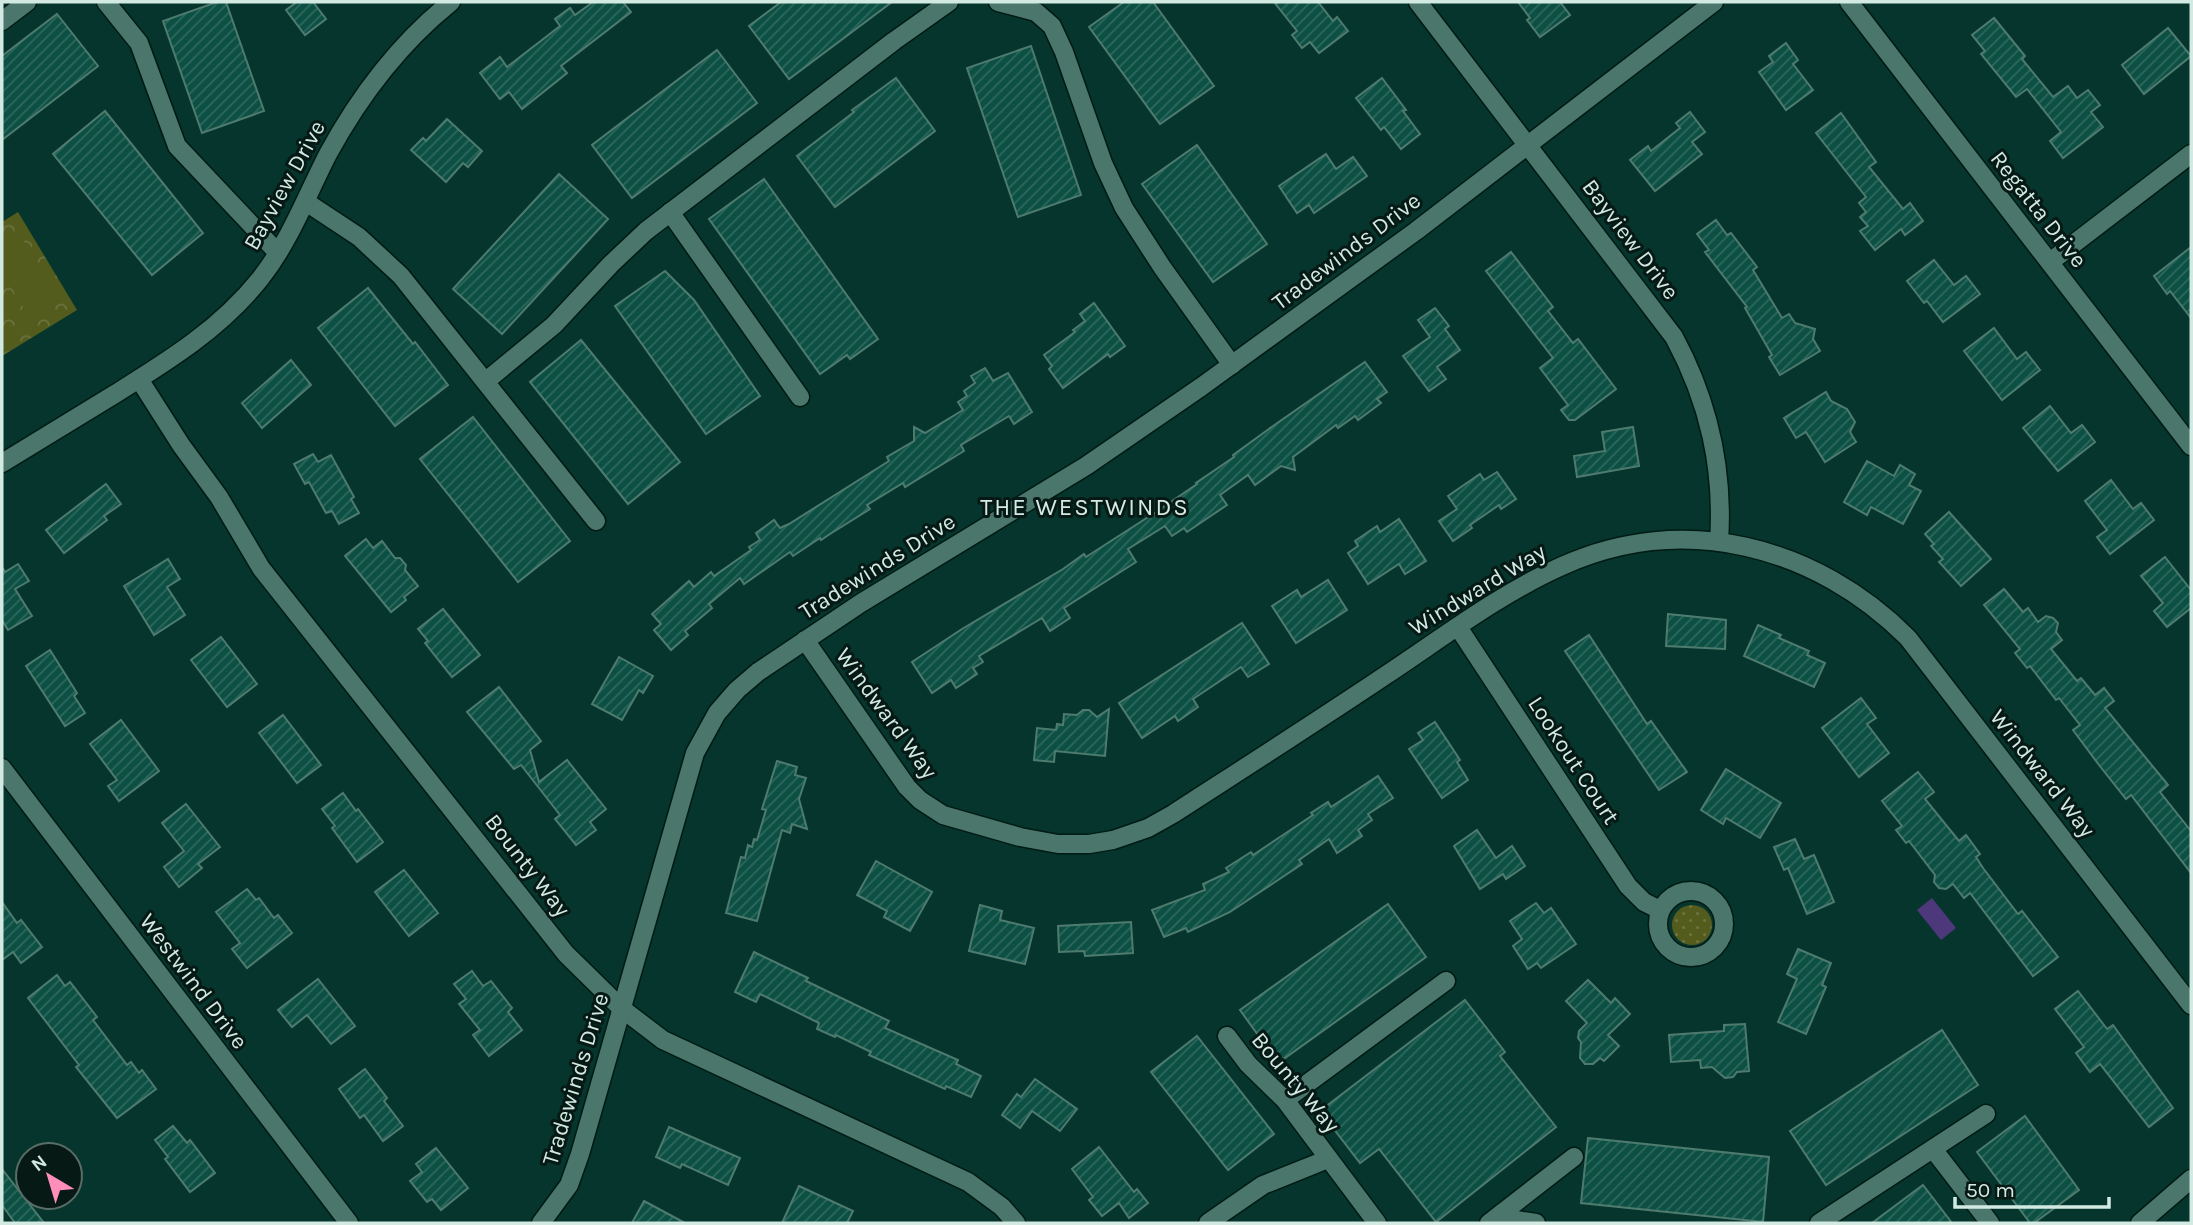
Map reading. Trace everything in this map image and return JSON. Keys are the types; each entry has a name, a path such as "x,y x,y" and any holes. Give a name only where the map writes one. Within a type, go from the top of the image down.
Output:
{"street":[{"path":"2,21 27,2"},
{"path":"106,2 139,43 177,146 278,253"},
{"name":"Bayview Drive","path":"2,463 192,345 216,325 253,287 278,253 328,155 350,116 376,79 405,45 451,2"},
{"path":"486,381 554,325 631,244 670,212 949,2"},
{"path":"998,2 1036,12 1052,26 1064,52 1103,163 1124,208 1159,264 1232,365"},
{"name":"Bayview Drive","path":"1418,2 1666,325 1693,375 1709,420 1717,457 1721,514 1719,542"},
{"name":"Tradewinds Drive","path":"541,1223 569,1185 577,1163 701,739 716,713 746,681 861,603 1086,466 1232,365 1351,279 1714,2"},
{"name":"Regatta Drive","path":"1849,2 2191,446"},
{"path":"2050,262 2191,154"},
{"path":"306,202 359,237 397,271 596,521"},
{"path":"670,212 800,397"},
{"name":"Bounty Way","path":"139,379 219,497 261,568 566,954 621,1008 663,1040 968,1182 1002,1208 1016,1223"},
{"name":"Windward Way","path":"805,640 907,787 919,800 958,821 1043,843 1090,844 1131,835 1173,814 1539,577 1613,548 1666,540 1719,542 1749,547 1800,563 1847,588 1889,620 1927,662 2191,1005"},
{"name":"Lookout Court","path":"1458,627 1628,886 1644,902 1660,909"},
{"name":"Westwind Drive","path":"2,768 349,1223"},
{"path":"1285,1100 1446,981"},
{"name":"Bounty Way","path":"1227,1036 1248,1064 1285,1100 1377,1223"},
{"path":"1819,1223 1986,1114"},
{"path":"1933,1149 1990,1223"},
{"path":"1496,1218 1574,1157"},
{"name":"Bounty Way","path":"1208,1223 1263,1185 1328,1159"},
{"path":"2140,1223 2191,1178"},
{"path":"1496,1218 1536,1223"}],"green space":[{"path":"18,212 77,310 2,356 2,222"},
{"path":"22,238 60,301 30,319 2,271 2,250"},
{"path":"1692,905 1706,911 1712,925 1706,939 1692,945 1678,939 1672,925 1678,911"}],"shaded area":[{"path":"1932,898 1956,928 1941,940 1917,910"}],"building":[{"path":"217,2 226,2 264,111 202,133 163,21"},
{"path":"297,2 313,2 326,19 305,35 286,10"},
{"path":"593,2 623,2 631,12 561,66 567,73 522,109 509,92 500,99 480,73 500,57 507,67 560,26 555,19 570,8 575,15"},
{"path":"781,2 892,2 789,79 749,26"},
{"path":"1124,2 1153,2 1214,86 1160,124 1089,27"},
{"path":"1274,2 1318,2 1333,21 1337,17 1348,31 1319,53 1310,42 1302,48 1292,35 1297,31"},
{"path":"1518,2 1560,2 1570,15 1540,37"},
{"path":"57,14 98,66 2,140 2,56"},
{"path":"1994,18 2053,97 2068,86 2077,98 2088,90 2100,105 2091,112 2103,127 2063,158 2050,141 2061,132 2027,89 2016,97 1981,54 1985,51 1972,35"},
{"path":"2168,28 2191,56 2144,94 2122,65"},
{"path":"1786,43 1798,60 1793,64 1813,90 1786,110 1759,72 1773,62 1769,56"},
{"path":"1031,46 1081,195 1018,217 967,68"},
{"path":"717,50 757,103 632,198 592,145"},
{"path":"896,78 935,131 835,207 797,156"},
{"path":"1382,78 1420,134 1401,149 1384,127 1381,130 1356,98"},
{"path":"105,111 203,233 152,275 53,154"},
{"path":"1690,112 1705,132 1692,142 1702,154 1655,191 1630,160 1648,146 1651,151 1680,128 1676,123"},
{"path":"1841,113 1876,162 1869,167 1903,209 1910,203 1923,221 1905,235 1901,229 1875,250 1860,231 1868,226 1860,217 1866,212 1859,203 1866,197 1816,133"},
{"path":"447,119 482,151 468,167 463,163 446,182 411,150 423,138 426,141"},
{"path":"1197,145 1267,244 1213,282 1142,184"},
{"path":"1326,154 1336,169 1353,157 1367,176 1314,213 1309,205 1297,213 1279,186"},
{"path":"559,174 608,219 502,334 453,289"},
{"path":"764,179 878,339 850,359 847,355 820,374 709,219"},
{"path":"1716,220 1727,235 1731,233 1757,267 1753,270 1782,318 1789,314 1795,323 1815,329 1813,339 1820,351 1780,375 1769,357 1772,355 1745,308 1747,307 1705,252 1709,250 1697,234"},
{"path":"2191,247 2191,318 2170,291 2167,294 2154,276"},
{"path":"1511,252 1553,307 1548,311 1573,343 1578,339 1616,389 1575,420 1569,420 1561,410 1568,405 1540,368 1553,358 1486,271"},
{"path":"1934,260 1954,285 1966,276 1980,294 1943,322 1907,281"},
{"path":"665,271 694,300 760,396 706,434 615,306"},
{"path":"368,288 448,385 395,426 318,328"},
{"path":"1094,303 1125,346 1110,357 1108,354 1063,388 1049,369 1052,366 1044,355 1075,332 1073,330 1085,321 1080,314"},
{"path":"1435,308 1449,326 1445,329 1460,350 1437,367 1446,379 1429,391 1403,356 1430,337 1418,320"},
{"path":"1994,328 2017,359 2026,352 2040,370 2002,400 1964,351"},
{"path":"581,340 680,462 628,504 530,382"},
{"path":"291,360 311,385 262,428 242,403"},
{"path":"1365,362 1387,392 1377,399 1381,403 1358,420 1355,416 1338,428 1336,425 1293,457 1295,470 1281,466 1255,485 1248,475 1220,495 1227,505 1187,532 1184,528 1172,536 1165,526 1128,549 1136,562 1064,608 1070,618 1050,631 1042,618 979,656 983,662 973,668 977,674 956,688 951,680 932,693 912,662 1156,512"},
{"path":"985,368 993,381 1008,373 1032,412 1014,424 1009,416 961,445 964,451 905,487 903,483 867,505 870,509 821,540 820,538 793,556 790,552 744,584 740,578 709,604 712,608 685,631 688,635 671,650 654,630 661,624 652,614 689,581 694,587 711,572 714,576 751,550 749,547 760,540 756,533 774,520 780,528 789,524 889,461 887,457 914,441 914,427 925,433 963,410 958,402 967,396 964,391 975,383 971,376"},
{"path":"1826,392 1831,401 1847,409 1855,422 1850,432 1856,442 1825,462 1806,432 1796,438 1784,418"},
{"path":"2050,406 2071,433 2082,425 2095,442 2058,471 2023,428"},
{"path":"473,417 570,541 518,582 420,459"},
{"path":"1633,427 1639,466 1577,477 1574,456 1605,451 1602,432"},
{"path":"313,454 318,462 331,455 354,497 351,499 359,513 339,524 332,511 326,513 309,482 305,484 294,464"},
{"path":"1867,461 1894,476 1900,465 1915,474 1909,485 1921,491 1903,524 1871,507 1867,515 1844,502"},
{"path":"1497,472 1516,499 1501,509 1499,505 1470,525 1472,528 1453,541 1439,521 1457,509 1448,496 1480,474 1484,480"},
{"path":"2111,480 2133,509 2141,503 2154,520 2110,554 2097,537 2107,530 2085,501"},
{"path":"106,484 121,504 104,516 107,520 64,553 46,530"},
{"path":"1949,512 1991,559 1961,586 1939,562 1943,559 1931,546 1934,544 1925,534"},
{"path":"1399,519 1426,561 1405,574 1399,564 1368,584 1348,553 1358,546 1355,541 1377,526 1380,532"},
{"path":"366,539 373,548 382,541 395,558 400,558 406,565 405,570 418,586 391,612 345,556"},
{"path":"2165,557 2191,590 2191,608 2167,627 2154,611 2163,603 2141,576"},
{"path":"168,559 180,579 167,587 185,615 154,635 124,586"},
{"path":"18,564 29,581 15,589 32,616 8,630 2,620 2,567 5,572"},
{"path":"1328,580 1347,610 1296,643 1272,606 1297,590 1301,597"},
{"path":"2004,589 2023,612 2028,608 2038,622 2046,616 2058,623 2056,632 2062,640 2051,649 2077,681 2081,678 2095,695 2104,688 2114,701 2105,708 2168,785 2160,792 2191,831 2191,873 2131,795 2126,799 2099,765 2073,730 2080,725 2059,698 2056,700 2030,666 2027,668 2015,653 2020,649 1984,605"},
{"path":"443,609 480,655 452,677 425,643 428,641 418,629"},
{"path":"1668,614 1726,620 1725,649 1666,646"},
{"path":"1242,623 1269,664 1248,677 1241,667 1193,699 1198,707 1178,721 1175,716 1142,738 1119,703"},
{"path":"1758,625 1781,635 1779,638 1809,651 1807,655 1825,663 1814,687 1744,656"},
{"path":"1589,635 1647,724 1651,721 1687,772 1659,790 1565,651"},
{"path":"221,637 257,684 227,707 191,660"},
{"path":"50,650 77,693 74,696 85,713 65,726 26,666"},
{"path":"619,657 653,676 643,693 639,690 622,720 592,704"},
{"path":"499,687 541,741 530,750 539,782 567,760 606,809 590,822 596,830 576,845 555,819 560,815 521,765 514,769 467,712"},
{"path":"1861,698 1876,718 1867,724 1889,753 1859,777 1822,728"},
{"path":"1109,709 1105,756 1055,751 1054,762 1034,760 1037,728 1056,730 1057,724 1063,725 1064,714 1077,715 1083,710 1089,710 1097,717"},
{"path":"283,715 321,765 297,783 259,733"},
{"path":"121,720 159,771 119,801 108,786 117,780 90,744"},
{"path":"1435,722 1460,760 1457,762 1468,780 1442,798 1409,749 1423,740 1418,733"},
{"path":"777,761 797,767 795,775 806,778 799,799 807,829 792,824 790,833 782,830 757,921 726,913 741,857 745,858 748,845 752,847 754,839 757,840 766,810 762,809"},
{"path":"1726,769 1781,803 1760,838 1726,818 1723,824 1701,810"},
{"path":"1918,772 1934,792 1925,799 1959,841 1966,835 1980,854 1976,857 1983,868 2018,914 2022,911 2058,957 2033,976 1970,893 1964,898 1953,884 1946,889 1939,888 1934,882 1935,875 1909,841 1906,843 1896,830 1902,826 1882,801"},
{"path":"1378,776 1393,798 1368,814 1372,820 1358,830 1362,836 1337,853 1329,839 1299,860 1302,864 1230,912 1188,932 1186,928 1164,937 1152,910 1205,890 1203,884 1229,872 1226,868 1251,852 1253,855 1328,802 1331,807"},
{"path":"343,793 383,842 357,862 332,828 335,826 322,809"},
{"path":"186,804 220,847 198,864 202,868 179,887 164,867 184,851 162,823"},
{"path":"1477,830 1496,858 1512,846 1525,866 1506,879 1503,874 1480,889 1454,846"},
{"path":"1795,839 1804,859 1814,855 1834,902 1807,914 1788,868 1784,870 1774,847"},
{"path":"876,861 932,892 910,931 884,917 887,911 857,895"},
{"path":"404,870 438,913 409,936 375,892"},
{"path":"247,889 256,900 259,898 274,918 278,915 292,933 247,968 232,949 240,943 216,912"},
{"path":"2,902 17,923 21,920 42,947 21,963 13,952 2,960"},
{"path":"1536,903 1544,913 1551,908 1576,944 1541,968 1537,963 1528,969 1513,946 1522,939 1510,921"},
{"path":"1388,904 1426,957 1278,1063 1240,1010"},
{"path":"980,905 1002,911 1000,920 1034,928 1025,964 969,951"},
{"path":"1131,922 1133,953 1085,956 1084,951 1059,952 1058,926"},
{"path":"1798,949 1831,963 1822,985 1826,987 1806,1034 1778,1022 1797,979 1787,974"},
{"path":"754,952 808,978 806,981 889,1021 885,1028 958,1060 956,1064 981,1076 971,1097 946,1086 945,1089 869,1055 871,1052 817,1029 819,1023 760,994 756,1002 735,992"},
{"path":"472,971 483,986 491,981 512,1008 508,1012 522,1030 489,1056 473,1035 480,1030 459,1004 466,999 454,984"},
{"path":"57,975 65,986 70,982 97,1017 93,1020 127,1065 131,1062 139,1073 142,1070 156,1089 117,1118 76,1067 79,1065 28,998"},
{"path":"318,979 355,1026 331,1044 307,1015 292,1027 278,1010"},
{"path":"1588,980 1611,1003 1615,998 1630,1014 1608,1035 1619,1046 1604,1061 1600,1058 1593,1064 1585,1064 1580,1058 1579,1031 1587,1023 1566,1001"},
{"path":"2078,991 2107,1029 2113,1025 2173,1108 2149,1127 2100,1064 2090,1072 2076,1053 2084,1047 2055,1009"},
{"path":"1465,1000 1505,1052 1500,1056 1556,1127 1436,1222 1379,1149 1360,1163 1320,1111"},
{"path":"1745,1024 1749,1071 1737,1072 1733,1077 1725,1078 1712,1067 1701,1068 1700,1060 1671,1062 1669,1035 1724,1031 1724,1025"},
{"path":"1942,1030 1978,1085 1826,1185 1790,1131"},
{"path":"1197,1036 1274,1134 1228,1170 1151,1072"},
{"path":"365,1069 387,1098 384,1101 403,1126 383,1141 364,1115 360,1118 339,1089"},
{"path":"1035,1079 1077,1109 1060,1131 1032,1111 1020,1128 1002,1115 1017,1094 1021,1097"},
{"path":"2025,1116 2079,1190 2034,1223 2030,1223 1977,1152"},
{"path":"173,1126 187,1143 190,1140 215,1173 190,1192 165,1159 168,1157 155,1140"},
{"path":"669,1127 740,1158 728,1185 682,1164 680,1168 656,1157"},
{"path":"1588,1138 1769,1157 1763,1222 1581,1203"},
{"path":"1099,1147 1134,1192 1137,1189 1148,1203 1129,1218 1119,1203 1102,1216 1089,1200 1093,1197 1072,1169"},
{"path":"436,1148 468,1188 441,1210 432,1199 427,1202 410,1181 422,1172 416,1164"},
{"path":"2,1169 14,1184 14,1211 35,1211 44,1223 15,1223 2,1205"},
{"path":"1923,1185 1952,1223 1872,1223"},
{"path":"799,1186 853,1211 847,1223 782,1223"},
{"path":"644,1201 685,1223 632,1223"}],"district":[{"name":"THE WESTWINDS","path":"1085,507"}]}
